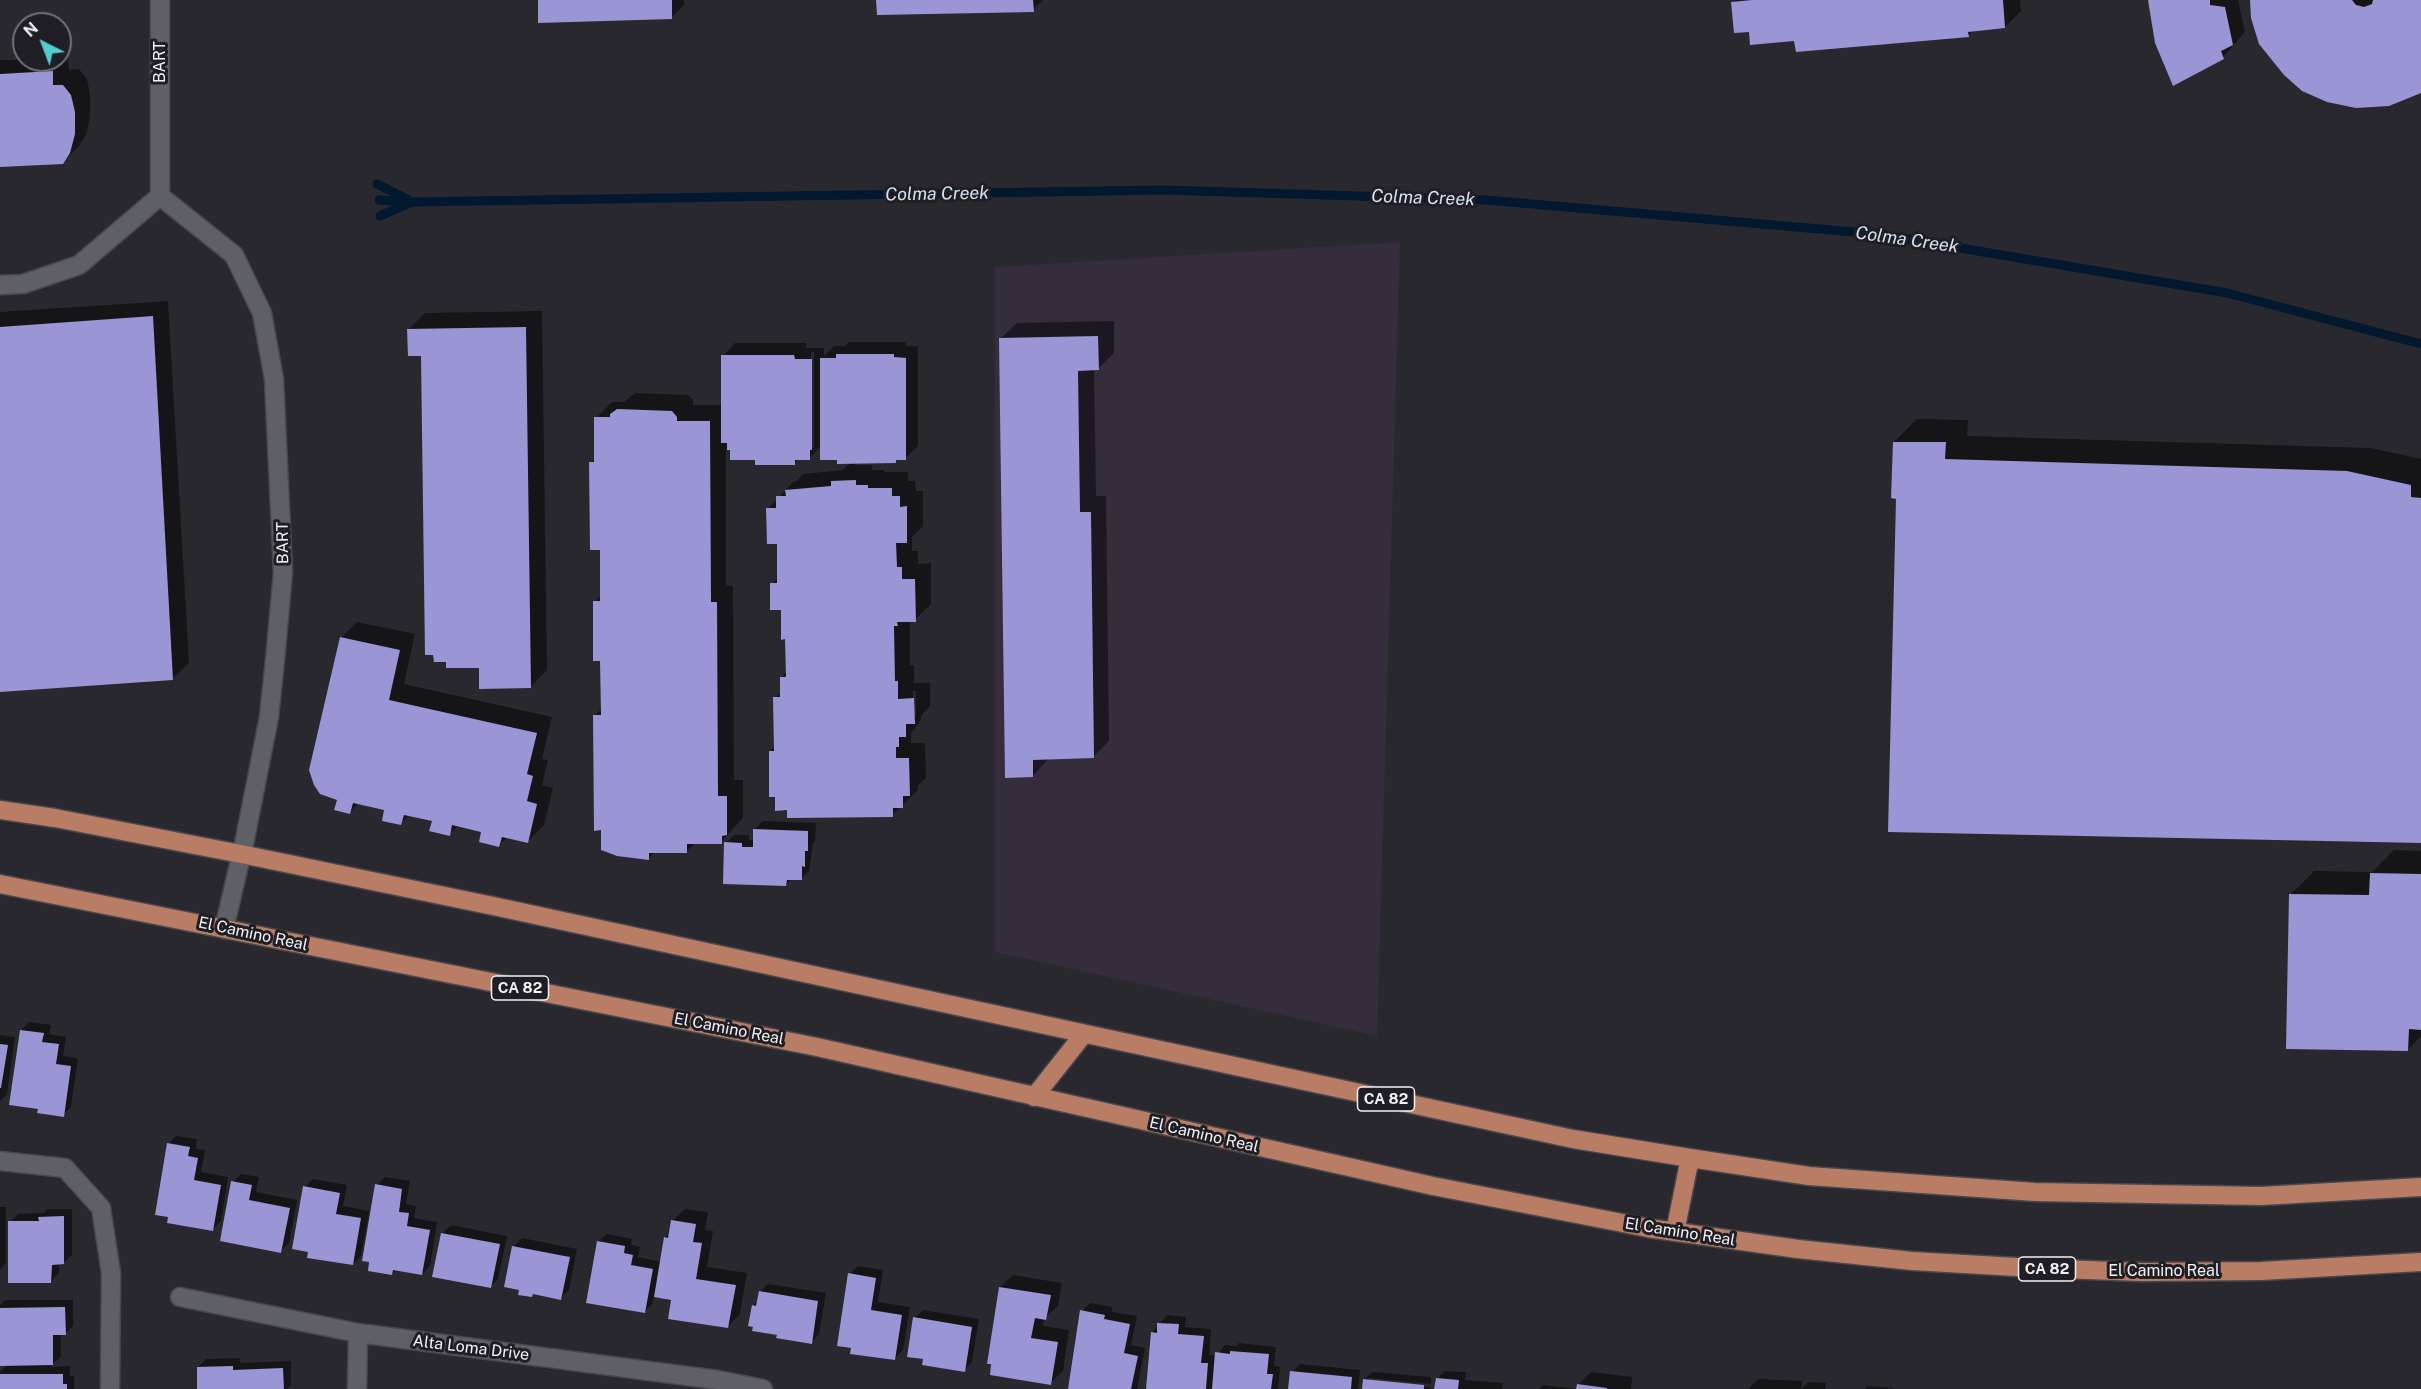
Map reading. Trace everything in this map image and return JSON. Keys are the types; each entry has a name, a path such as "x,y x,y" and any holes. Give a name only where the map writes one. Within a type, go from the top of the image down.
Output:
{"main road":[{"name":"CA 82","path":"0,810 55,818 242,854 1573,1139 1690,1158 1809,1176 2035,1192 2261,1196 2421,1187"},
{"name":"El Camino Real","path":"0,884 806,1044 1433,1186 1572,1215 1675,1232 1798,1249 1912,1261 2034,1268 2141,1272 2261,1270 2421,1262"},
{"path":"1034,1096 1083,1035"},
{"path":"1675,1232 1690,1158"}],"street":[{"name":"BART","path":"160,0 160,196 234,255 262,313 274,379 282,510 283,572 280,610 269,717 242,854 224,929"},
{"path":"0,285 23,284 79,265 160,196"},
{"path":"0,1161 65,1168 101,1208 111,1273 110,1389"},
{"name":"Alta Loma Drive","path":"180,1297 358,1333 763,1389"},
{"path":"357,1389 358,1333"}],"shaded area":[{"path":"1400,242 1377,1036 995,952 995,267"}],"building":[{"path":"538,0 672,0 672,19 538,23"},
{"path":"876,0 1033,0 1034,12 877,15"},
{"path":"1752,0 2003,0 2005,28 1968,32 1969,37 1796,52 1794,41 1750,45 1749,32 1734,33 1731,2"},
{"path":"2148,0 2210,0 2210,5 2225,7 2233,45 2221,51 2224,59 2173,86 2155,43"},
{"path":"2250,0 2352,0 2356,5 2364,7 2372,4 2373,0 2421,0 2421,93 2389,106 2356,108 2327,102 2302,91 2284,75 2259,44 2251,18"},
{"path":"53,72 53,85 63,85 71,95 75,112 75,134 70,153 63,164 0,167 0,74"},
{"path":"153,316 173,680 0,692 0,327"},
{"path":"526,327 531,688 479,689 479,668 446,668 446,662 434,662 433,655 425,655 421,356 408,356 407,329"},
{"path":"1098,336 1099,370 1078,371 1080,512 1091,512 1094,758 1033,760 1033,777 1005,778 999,338"},
{"path":"836,354 894,354 894,357 906,358 906,460 896,460 896,463 837,464 837,460 820,460 820,358 836,358"},
{"path":"721,355 794,355 795,359 812,359 812,450 810,450 810,460 795,460 795,465 755,465 755,460 730,460 727,443 721,443"},
{"path":"617,409 672,411 677,421 710,421 711,602 717,602 718,796 727,796 727,835 722,836 722,844 687,844 687,853 649,853 649,860 617,856 601,850 601,830 594,831 593,715 601,715 600,661 593,661 593,601 600,601 600,550 590,550 589,462 594,462 594,417 610,417 610,414"},
{"path":"1893,442 1946,442 1945,459 2347,471 2411,485 2411,497 2421,498 2421,843 1888,832 1896,499 1891,498"},
{"path":"856,480 856,485 868,485 868,488 892,488 892,496 900,496 900,507 907,506 907,543 896,543 897,567 902,567 902,579 915,579 916,622 897,622 898,626 894,626 895,681 898,681 898,699 914,698 915,724 906,724 906,737 899,737 899,747 896,747 896,758 909,758 910,796 903,796 903,808 893,808 893,817 787,818 787,810 775,811 775,797 769,797 769,751 774,751 773,697 780,697 780,677 786,677 785,639 781,640 781,610 770,610 770,583 777,583 777,544 767,544 766,508 776,508 776,496 786,496 785,490 831,486 831,481"},
{"path":"340,637 400,650 389,700 537,733 527,774 533,776 527,801 537,804 528,843 502,837 499,847 479,842 481,832 452,825 450,836 429,831 432,821 404,815 401,825 382,821 384,810 353,803 350,814 334,810 337,800 320,794 309,770"},
{"path":"753,829 808,831 808,851 805,851 802,880 787,880 786,886 723,884 724,842 742,843 742,847 753,847"},
{"path":"2370,873 2421,874 2421,1030 2409,1029 2408,1051 2286,1049 2289,894 2369,895"},
{"path":"20,1030 44,1033 42,1042 59,1044 56,1064 71,1066 64,1117 37,1113 38,1109 9,1105"},
{"path":"0,1044 8,1045 1,1088 0,1088"},
{"path":"167,1143 190,1147 188,1156 198,1158 194,1180 221,1185 213,1231 167,1223 168,1217 155,1215"},
{"path":"231,1181 252,1185 249,1200 290,1208 281,1253 220,1241"},
{"path":"375,1184 402,1189 399,1212 409,1213 407,1226 430,1230 422,1275 393,1270 392,1275 368,1271 369,1262 362,1261"},
{"path":"303,1186 340,1193 336,1214 361,1218 353,1265 307,1258 308,1252 292,1249"},
{"path":"64,1216 64,1264 52,1265 51,1283 8,1283 8,1221 39,1221 38,1217"},
{"path":"671,1220 696,1224 693,1242 702,1243 696,1279 736,1285 728,1328 668,1319 671,1300 654,1297 664,1237 668,1238"},
{"path":"441,1233 500,1244 491,1288 432,1277"},
{"path":"597,1241 625,1246 624,1253 633,1255 631,1265 653,1269 645,1313 586,1303"},
{"path":"512,1246 570,1257 561,1300 533,1294 532,1297 518,1295 519,1290 504,1287"},
{"path":"848,1273 876,1278 871,1310 902,1315 895,1360 850,1354 851,1348 837,1346"},
{"path":"999,1287 1051,1295 1046,1320 1035,1318 1031,1338 1058,1342 1051,1385 990,1375 991,1364 987,1364"},
{"path":"759,1291 818,1301 812,1344 752,1331 753,1327 748,1326 752,1305 756,1306"},
{"path":"65,1307 66,1335 53,1335 53,1365 0,1366 0,1308"},
{"path":"1080,1310 1105,1315 1104,1319 1130,1324 1124,1353 1138,1356 1131,1389 1068,1389"},
{"path":"913,1317 972,1327 965,1372 922,1365 923,1359 907,1357"},
{"path":"1157,1323 1179,1324 1178,1334 1204,1336 1201,1363 1208,1363 1206,1389 1146,1389 1151,1332 1157,1333"},
{"path":"1230,1351 1269,1354 1267,1374 1273,1374 1271,1389 1212,1389 1215,1352 1230,1354"},
{"path":"233,1366 233,1370 283,1368 284,1389 197,1389 197,1367"},
{"path":"1290,1371 1352,1377 1351,1389 1288,1389"},
{"path":"0,1374 63,1374 63,1384 67,1384 67,1389 0,1389"},
{"path":"1436,1378 1459,1380 1458,1389 1434,1389"},
{"path":"1363,1379 1424,1385 1424,1389 1362,1389"},
{"path":"1577,1384 1607,1388 1607,1389 1576,1389"}],"waterway":[{"name":"Colma Creek","path":"377,184 407,199"},
{"name":"Colma Creek","path":"379,200 412,202 1165,190 1486,200 1877,234 2227,293 2421,344"},
{"name":"Colma Creek","path":"380,216 410,203"}]}
